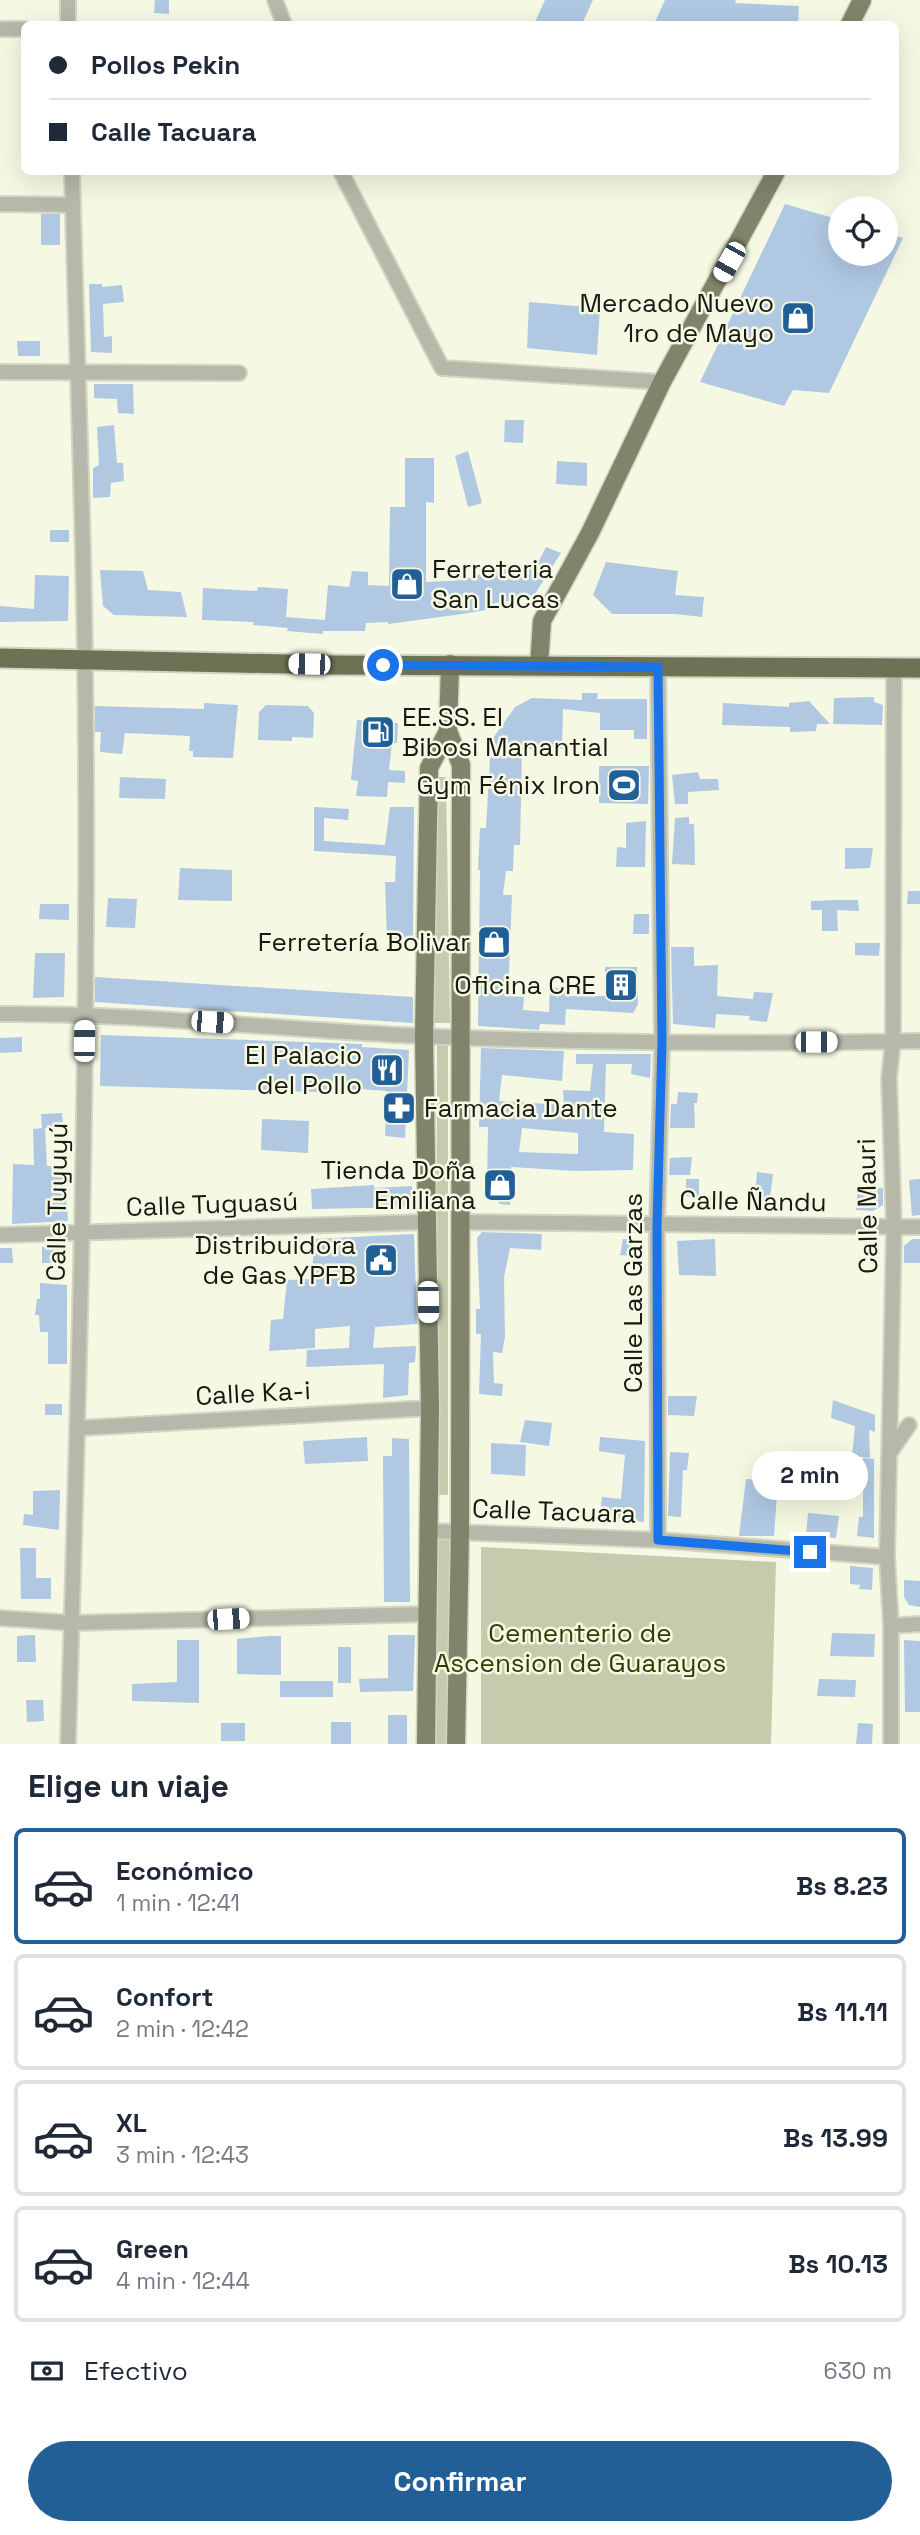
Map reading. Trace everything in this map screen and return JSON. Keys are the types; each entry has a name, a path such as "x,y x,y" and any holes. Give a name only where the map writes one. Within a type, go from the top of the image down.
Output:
{"highway":[{"path":"0,658 658,667 920,667"}],"main road":[{"path":"852,21 863,0"},
{"path":"539,665 542,621 595,522 662,382 756,214 775,175"},
{"path":"450,664 448,731 461,765 460,1532 456,1744"},
{"path":"426,1744 430,1408 426,1222 433,1036 429,768 448,731"}],"street":[{"path":"68,0 68,21"},
{"path":"275,0 283,21"},
{"path":"0,29 21,29"},
{"name":"Calle Tuyuyú","path":"68,1744 80,1427 85,1013 85,660 72,175"},
{"path":"343,175 442,368 662,382"},
{"path":"0,204 73,205"},
{"path":"0,372 239,373"},
{"name":"Calle Las Garzas","path":"658,667 662,1042 657,1225 658,1540"},
{"name":"Calle Mauri","path":"891,1744 891,1626 887,1557 894,1227 889,1079 893,1041 894,667"},
{"path":"0,1014 85,1013 461,1037 662,1042 920,1041"},
{"name":"Calle Tuguasú","path":"0,1235 426,1222"},
{"name":"Calle Ñandu","path":"460,1222 920,1227"},
{"name":"Calle Ka-i","path":"80,1427 430,1408"},
{"path":"889,1417 914,1425 890,1452"},
{"name":"Calle Tacuara","path":"429,1531 658,1540 887,1557"},
{"path":"0,1618 72,1622 427,1614"},
{"path":"891,1626 920,1624"}],"green space":[{"path":"438,777 446,777 450,1023 434,1023"},
{"path":"437,1044 448,1044 448,1495 436,1495"},
{"path":"435,1536 451,1538 447,1744 432,1744"},
{"name":"Cementerio de Ascension de Guarayos","path":"481,1547 776,1562 771,1744 481,1744"}],"building":[{"path":"155,0 169,0 169,14 154,13"},
{"path":"545,0 593,0 583,21 535,21"},
{"path":"665,0 736,0 735,3 799,6 798,21 655,21"},
{"name":"Mercado Nuevo 1ro de Mayo","path":"785,204 828,217 828,266 890,266 829,393 793,390 784,406 700,382"},
{"path":"41,214 60,214 60,245 41,245"},
{"path":"89,284 102,284 102,287 122,285 124,302 103,304 104,337 112,336 112,353 91,352"},
{"path":"529,302 600,308 597,355 527,348"},
{"path":"17,341 40,341 40,356 18,356"},
{"path":"94,384 133,384 134,414 118,413 117,399 94,398"},
{"path":"505,420 524,420 523,443 504,442"},
{"path":"114,425 117,463 123,463 124,481 111,483 110,497 93,498 93,468 99,465 97,427"},
{"path":"468,451 482,503 468,507 455,456"},
{"path":"405,458 434,458 434,503 426,502 426,582 463,580 510,564 536,567 546,547 561,553 533,597 495,603 493,609 388,624 366,623 365,631 323,631 323,634 287,631 288,628 253,625 254,622 202,620 203,588 257,591 258,587 288,589 286,617 325,620 328,585 349,587 352,571 368,572 368,585 389,586 390,507 405,507"},
{"path":"557,461 587,463 587,486 556,484"},
{"path":"50,530 69,530 69,542 50,542"},
{"path":"606,562 678,571 675,595 704,597 702,617 612,614 593,595"},
{"path":"100,570 143,571 148,590 181,592 187,617 114,615 103,606"},
{"path":"35,575 69,576 68,621 0,622 0,606 34,609"},
{"path":"582,693 598,693 597,699 647,699 647,739 634,739 634,730 600,730 600,713 563,709 562,749 522,749 520,845 514,845 513,871 506,871 503,895 512,895 508,996 524,997 523,1010 549,1012 550,988 566,988 566,996 605,996 605,967 637,967 638,1004 633,1013 566,1009 565,1025 540,1024 539,1030 478,1026 478,870 480,828 486,828 491,741 515,707 532,698 582,700"},
{"path":"874,697 874,702 883,705 882,725 833,724 834,698"},
{"path":"809,701 830,724 817,724 816,731 790,732 790,727 722,725 723,703 789,707 789,703"},
{"path":"204,703 238,705 233,758 193,757 193,751 189,751 190,736 125,733 122,754 100,752 101,732 95,732 95,706 204,709"},
{"path":"266,705 308,706 314,713 313,738 292,737 292,741 258,740 259,712"},
{"path":"357,720 398,723 397,743 392,743 389,770 405,771 405,783 388,782 387,797 356,796 358,781 351,780"},
{"name":"Gym Fénix Iron","path":"599,766 649,766 648,804 599,803"},
{"path":"698,772 700,779 718,779 719,790 688,792 688,804 675,804 672,775"},
{"path":"120,777 166,779 165,799 119,798"},
{"path":"314,807 349,809 348,820 324,818 324,841 385,845 390,807 414,807 413,943 387,942 385,882 395,882 396,856 314,851"},
{"path":"689,817 689,824 694,824 695,865 672,864 675,818"},
{"path":"646,821 645,867 616,867 617,847 626,848 626,823"},
{"path":"845,848 873,848 870,868 845,869"},
{"path":"180,868 232,870 232,901 178,900"},
{"path":"908,891 920,891 920,904 907,904"},
{"path":"108,898 137,899 135,928 106,927"},
{"path":"858,900 859,911 837,910 838,931 822,931 822,910 811,910 811,901"},
{"path":"40,904 69,904 69,920 39,919"},
{"path":"634,914 649,914 649,934 633,934"},
{"path":"855,943 880,943 879,956 855,955"},
{"path":"671,947 694,947 694,966 718,965 717,996 753,999 754,992 773,993 767,1022 749,1020 750,1016 716,1014 715,1028 673,1024"},
{"path":"35,953 65,953 64,997 33,998"},
{"path":"95,977 413,997 413,1023 95,1002"},
{"path":"101,1035 362,1044 362,1047 409,1050 405,1138 385,1136 387,1091 360,1089 360,1093 100,1086"},
{"path":"22,1037 22,1052 0,1053 0,1038"},
{"path":"481,1048 564,1051 562,1081 502,1075 499,1101 564,1105 563,1090 590,1091 593,1064 576,1064 576,1054 651,1054 650,1078 631,1074 632,1064 606,1064 604,1132 634,1134 633,1170 576,1171 511,1167 510,1205 500,1204 491,1195 491,1186 487,1184 488,1127 479,1127","holes":["522,1128 578,1133 578,1154 519,1152"]},
{"path":"678,1092 698,1093 697,1103 694,1103 695,1128 670,1128 671,1104 677,1104"},
{"path":"62,1113 63,1127 45,1128 47,1166 64,1167 68,1221 12,1224 13,1164 34,1165 33,1129 42,1128 41,1114"},
{"path":"262,1119 309,1121 308,1153 261,1150"},
{"path":"692,1157 690,1175 669,1175 670,1158"},
{"path":"757,1172 773,1174 769,1207 754,1207"},
{"path":"686,1179 699,1179 699,1197 686,1196"},
{"path":"920,1179 920,1215 912,1216 909,1180"},
{"path":"374,1185 374,1188 412,1186 413,1207 312,1209 311,1189"},
{"path":"858,1187 883,1188 883,1205 873,1211 856,1210"},
{"path":"702,1197 724,1198 724,1210 701,1209"},
{"path":"482,1232 542,1234 541,1250 510,1248 504,1277 505,1337 502,1353 493,1352 494,1383 503,1384 502,1396 479,1394 481,1334 476,1334 476,1309 480,1309 477,1238"},
{"path":"414,1234 417,1324 375,1327 373,1348 416,1346 415,1362 409,1363 408,1395 383,1398 384,1364 306,1367 307,1350 349,1348 350,1326 315,1329 315,1348 269,1351 271,1320 283,1319 287,1280 312,1279 314,1239"},
{"path":"623,1239 642,1239 641,1257 620,1255"},
{"path":"715,1239 716,1276 679,1275 677,1241"},
{"path":"912,1239 920,1239 920,1263 904,1263 904,1246"},
{"path":"42,1247 62,1247 62,1263 42,1263"},
{"path":"0,1248 12,1248 13,1263 0,1263"},
{"path":"40,1283 67,1285 67,1364 48,1364 48,1332 40,1332 39,1315 35,1315 37,1299 40,1299"},
{"path":"668,1396 697,1396 694,1416 668,1415"},
{"path":"833,1400 875,1415 875,1432 869,1430 870,1458 852,1456 855,1426 831,1418"},
{"path":"45,1404 62,1404 62,1415 45,1415"},
{"path":"525,1420 552,1423 549,1446 520,1442"},
{"path":"367,1437 368,1461 305,1464 303,1441"},
{"path":"600,1437 645,1441 644,1522 600,1516 602,1497 621,1499 625,1455 599,1451"},
{"path":"392,1438 409,1439 410,1602 384,1602 383,1456 392,1456"},
{"path":"491,1443 526,1445 525,1476 491,1474"},
{"path":"670,1452 689,1453 687,1470 683,1470 681,1517 668,1516"},
{"path":"863,1458 874,1459 874,1538 857,1536 859,1517 863,1517"},
{"path":"746,1479 778,1481 774,1536 739,1536"},
{"path":"60,1490 59,1530 23,1525 24,1514 33,1515 33,1491"},
{"path":"808,1513 839,1516 836,1538 806,1535"},
{"path":"20,1548 36,1548 36,1578 51,1578 51,1599 21,1599"},
{"path":"850,1566 873,1568 872,1590 859,1589 860,1585 850,1584"},
{"path":"904,1580 920,1581 920,1607 909,1605 904,1597"},
{"path":"832,1633 875,1634 874,1657 830,1656"},
{"path":"35,1635 36,1662 17,1662 17,1636"},
{"path":"388,1635 415,1635 413,1691 360,1692 359,1679 388,1678"},
{"path":"281,1636 281,1675 237,1674 237,1639"},
{"path":"177,1640 199,1640 199,1703 132,1701 132,1684 177,1682"},
{"path":"904,1640 920,1641 920,1712 905,1712"},
{"path":"338,1647 351,1647 351,1683 338,1683"},
{"path":"819,1679 856,1680 855,1697 817,1696"},
{"path":"280,1681 333,1681 333,1697 280,1697"},
{"path":"26,1700 43,1700 44,1721 27,1722"},
{"path":"388,1715 407,1715 407,1744 388,1744"},
{"path":"331,1722 351,1722 351,1744 331,1744"},
{"path":"221,1723 245,1723 245,1741 221,1741"},
{"path":"858,1723 873,1724 872,1744 856,1744"}],"place":[{"name":"Mercado Nuevo 1ro de Mayo","path":"798,318"},
{"name":"Ferreteria San Lucas","path":"407,584"},
{"name":"EE.SS. El Bibosi Manantial","path":"378,732"},
{"name":"Gym Fénix Iron","path":"624,785"},
{"name":"Ferretería Bolivar","path":"494,942"},
{"name":"Oficina CRE","path":"621,985"},
{"name":"El Palacio del Pollo","path":"387,1070"},
{"name":"Farmacia Dante","path":"399,1108"},
{"name":"Tienda Doña Emiliana","path":"500,1185"},
{"name":"Distribuidora de Gas YPFB","path":"381,1260"}],"route":[{"path":"383,665 658,667 662,1042 657,1225 658,1540 810,1552"}]}
